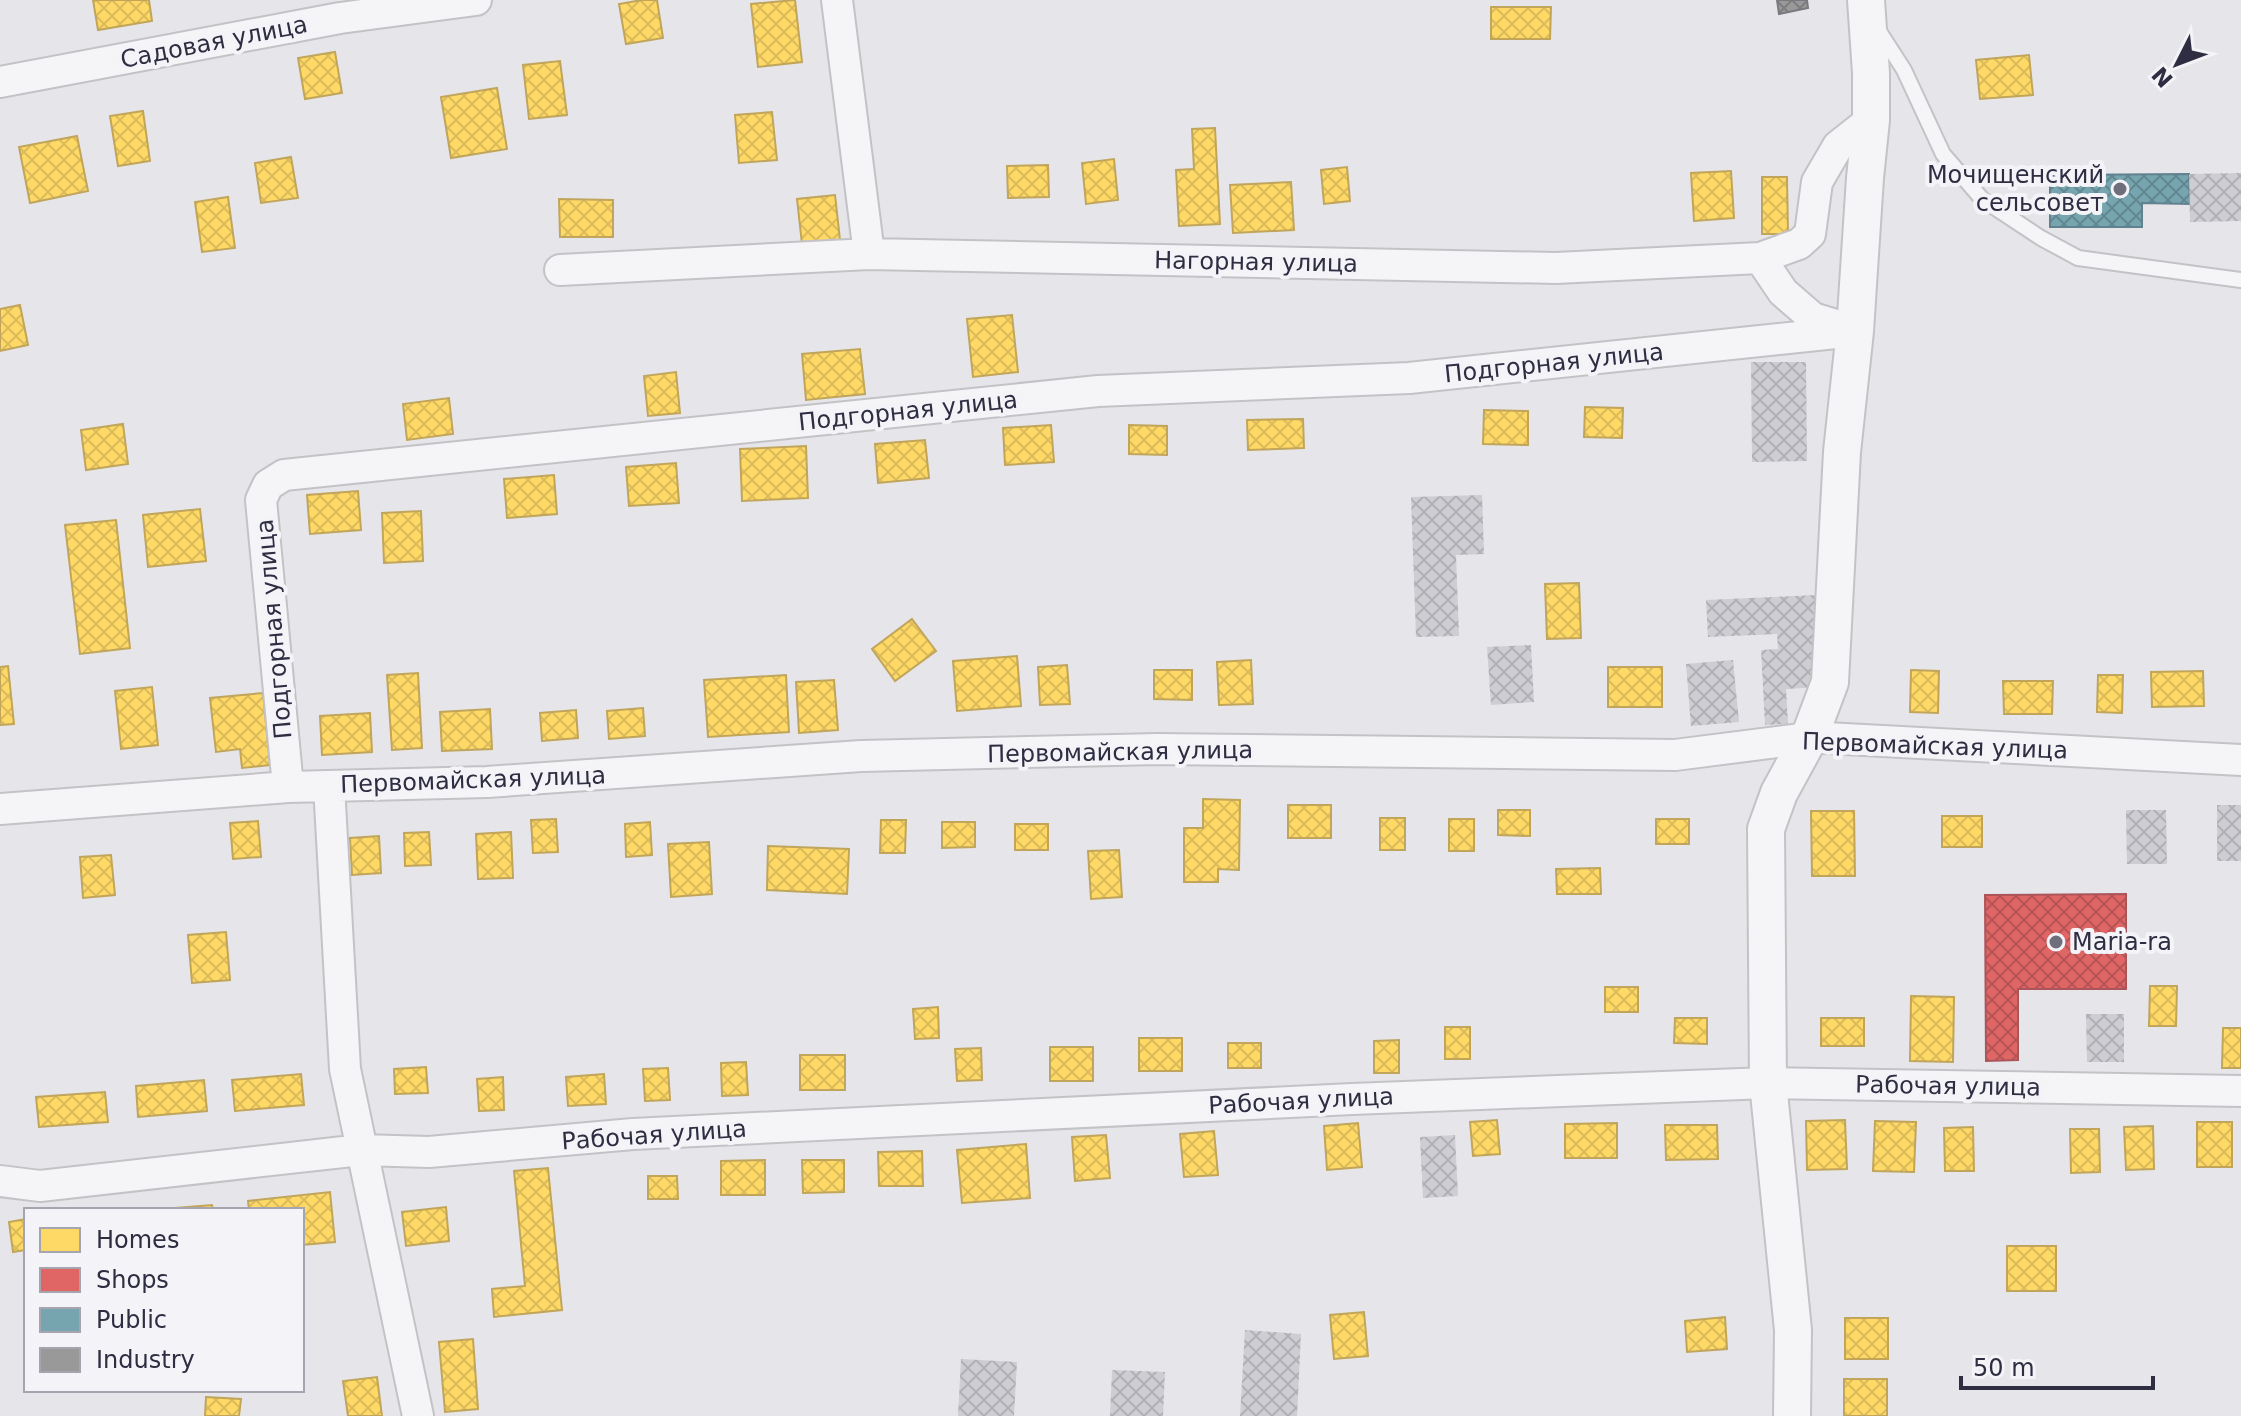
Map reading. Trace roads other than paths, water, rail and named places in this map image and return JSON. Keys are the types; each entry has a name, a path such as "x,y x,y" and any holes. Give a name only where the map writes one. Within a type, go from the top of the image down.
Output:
{"street":[{"name":"Садовая улица","path":"0,82 340,18 476,0"},
{"path":"837,0 869,254"},
{"path":"1792,1416 1793,1330 1768,1083 1766,829 1779,793 1809,738 1830,682 1842,452 1855,331 1871,120 1866,5"},
{"name":"Нагорная улица","path":"560,270 869,254 1556,268 1760,258 1799,244 1810,234 1817,182 1838,146 1871,120"},
{"path":"1760,258 1783,292 1813,318 1855,331"},
{"name":"Подгорная улица","path":"288,787 261,500 268,485 284,475 1098,391 1409,378 1855,331"},
{"name":"Первомайская улица","path":"0,809 288,787 487,782 861,756 1111,750 1675,755 1809,738 2241,760"},
{"path":"329,786 345,1069 418,1416"},
{"name":"Рабочая улица","path":"0,1181 40,1186 361,1150 429,1152 633,1134 1352,1099 1768,1083 2241,1091"}],"lane":[{"path":"1866,5 1904,70 1943,154 1982,199 2078,258 2241,280"}],"place":[{"name":"Мочищенский сельсовет","path":"2120,189"},
{"name":"Maria-ra","path":"2056,942"}]}
